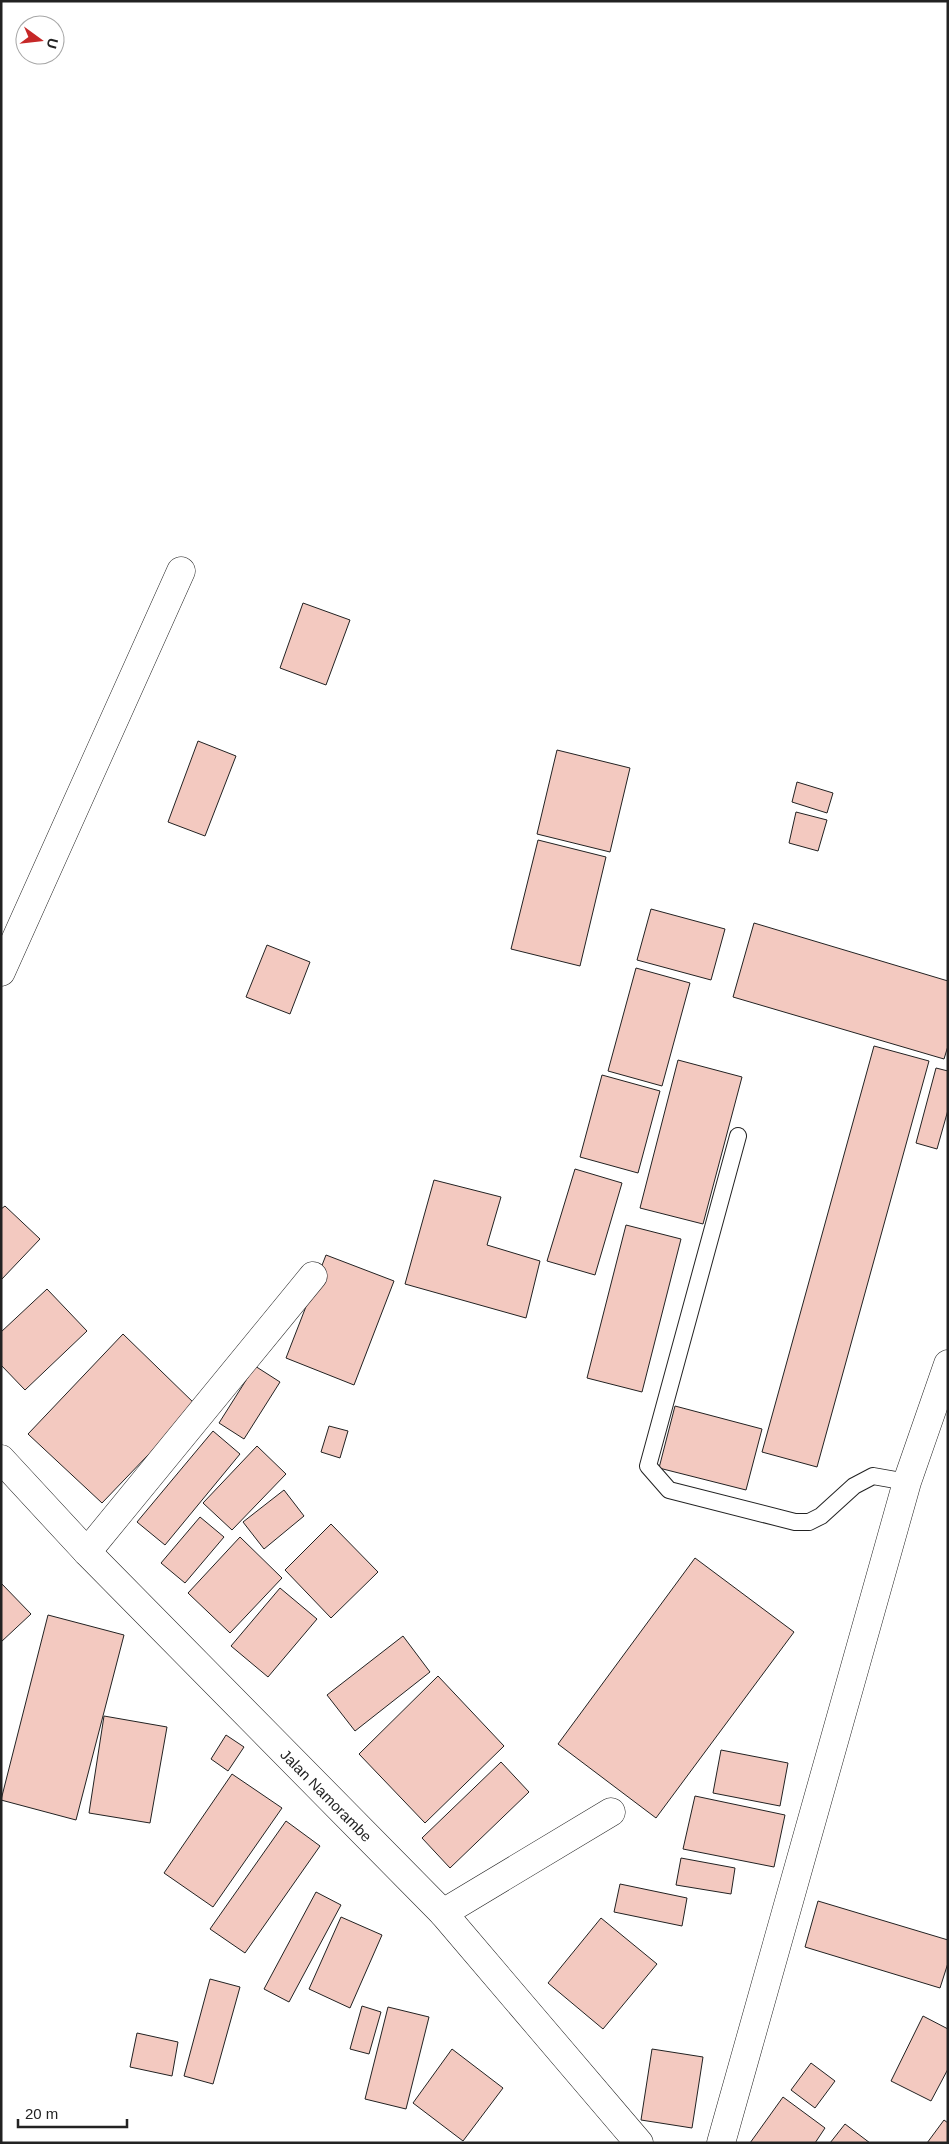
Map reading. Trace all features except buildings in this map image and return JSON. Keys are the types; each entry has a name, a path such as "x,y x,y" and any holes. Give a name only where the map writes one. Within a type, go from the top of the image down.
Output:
{"street":[{"path":"1,972 181,571"},
{"path":"87,1552 313,1276"},
{"path":"721,2143 907,1482 948,1364"},
{"name":"Jalan Namorambe","path":"1,1459 87,1552 443,1913 639,2143"},
{"path":"443,1913 611,1812"}],"lane":[{"path":"738,1136 648,1466 669,1490 795,1522 809,1522 821,1516 854,1486 873,1476 907,1482"}]}
